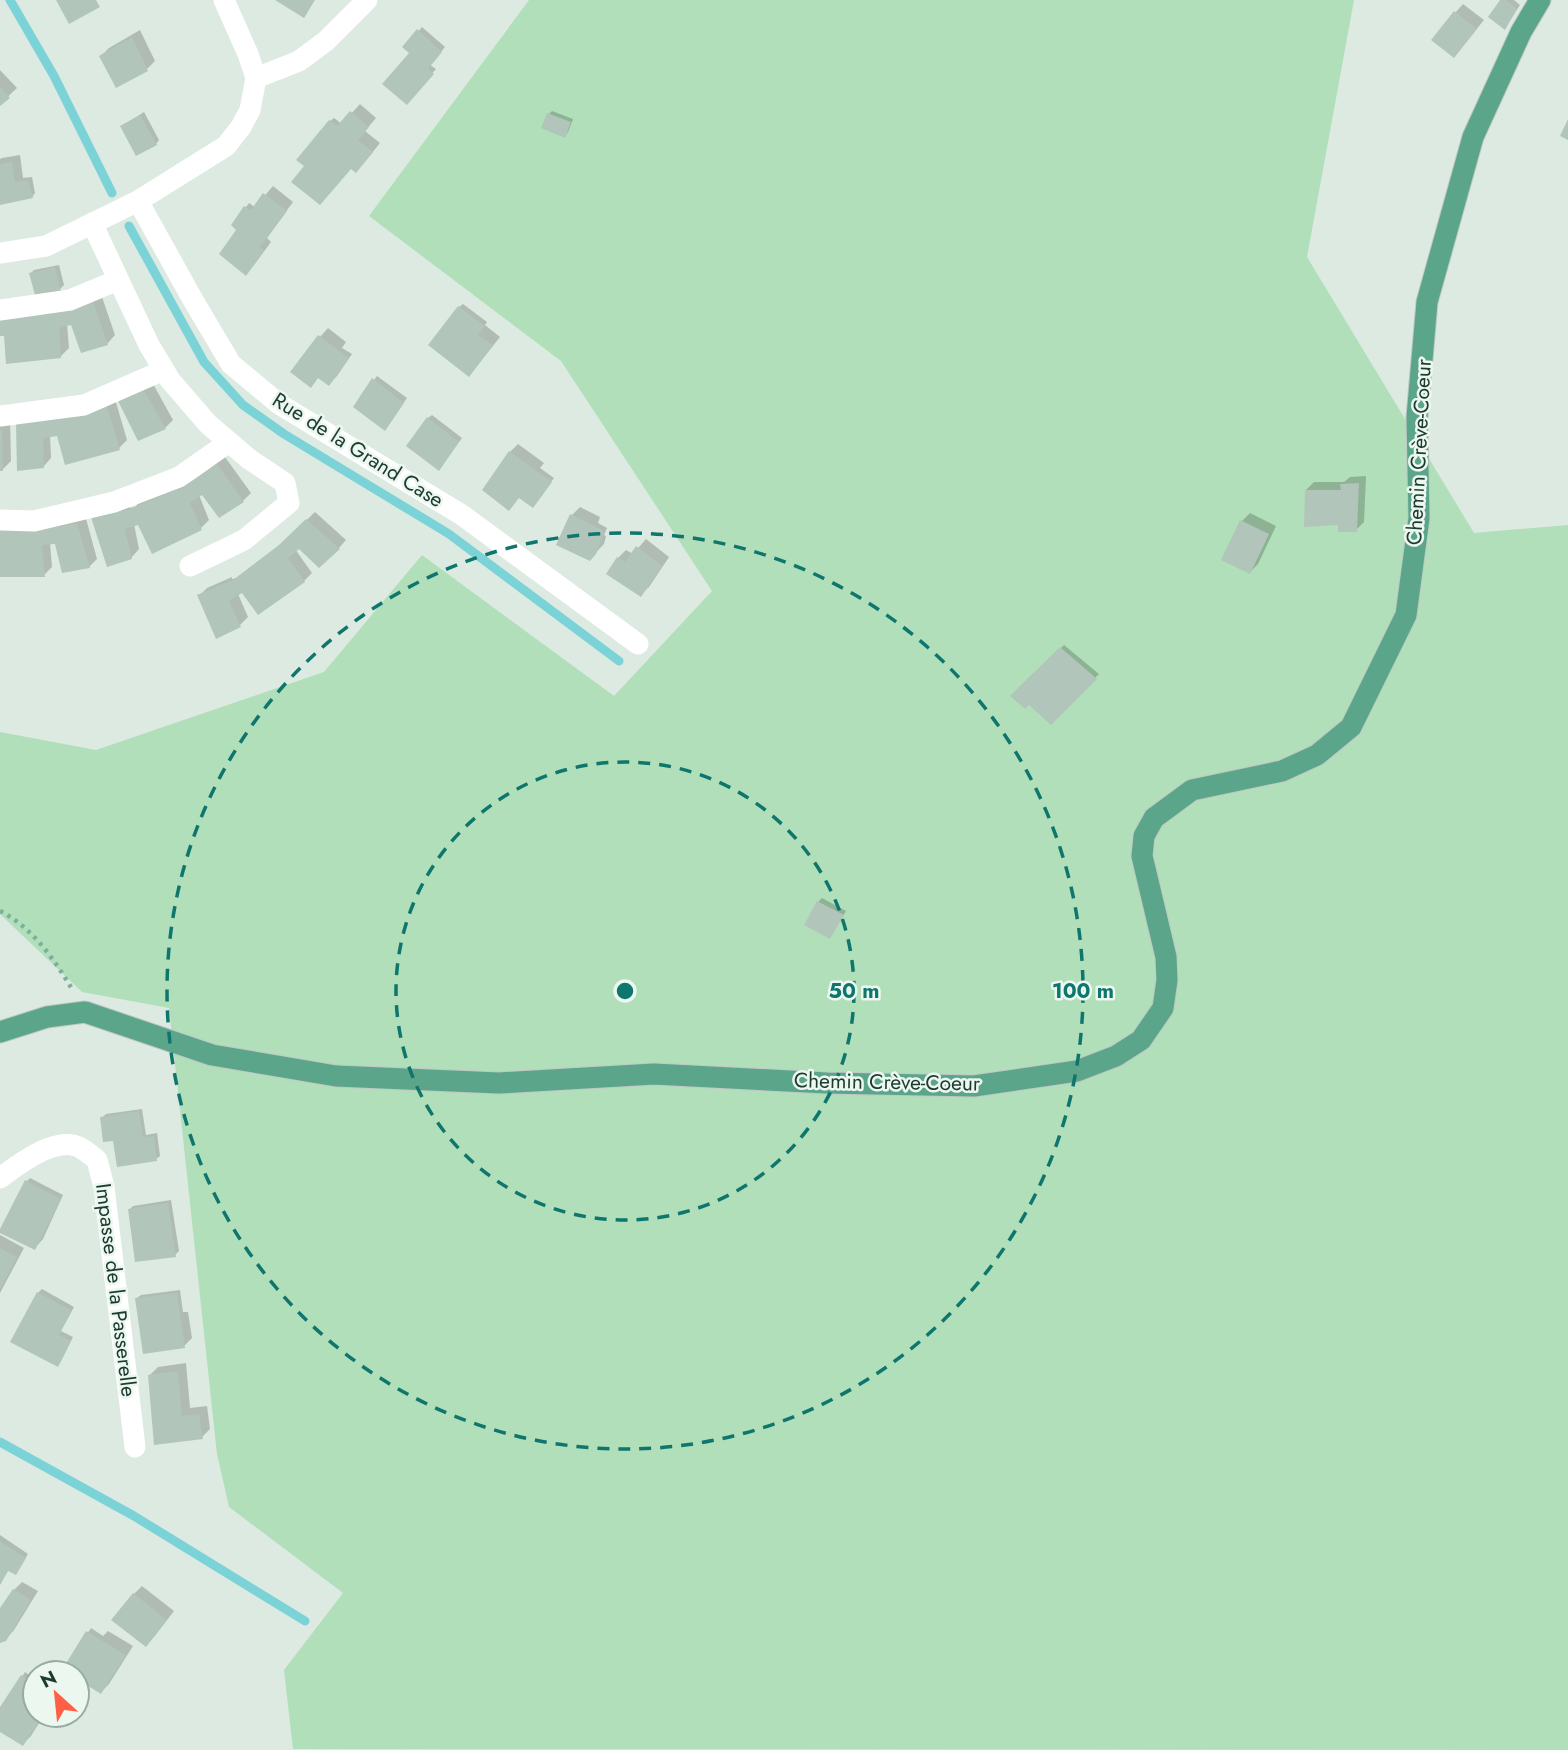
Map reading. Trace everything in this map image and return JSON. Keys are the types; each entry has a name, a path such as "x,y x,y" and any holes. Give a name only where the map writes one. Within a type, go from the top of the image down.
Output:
{"main road":[{"name":"Chemin Crève-Coeur","path":"85,1012 212,1055 336,1076 499,1083 654,1074 827,1083 974,1086 1077,1071 1116,1056 1142,1040 1163,1008 1167,980 1166,957 1142,856 1144,836 1154,818 1192,790 1282,771 1317,755 1351,727 1406,615 1419,518 1417,417 1427,302 1473,137 1521,32 1540,0"},
{"path":"0,1032 47,1017 85,1012"}],"street":[{"path":"0,253 46,246 138,201 226,146 250,110 256,78 224,0"},
{"path":"256,78 299,61 326,41 367,0"},
{"name":"Rue de la Grand Case","path":"138,201 231,364 279,404 462,515 638,644"},
{"path":"92,223 149,345 170,380 208,424 248,459 285,483 289,503 244,540 190,566"},
{"path":"0,310 70,300 118,280"},
{"path":"0,416 84,405 164,370"},
{"path":"0,520 34,521 114,502 179,477 229,442"},
{"name":"Impasse de la Passerelle","path":"0,1178 27,1159 56,1146 78,1146 97,1160 104,1186 135,1447"}],"path":[{"path":"0,911 39,941 85,1012"}],"green space":[{"path":"529,0 1354,0 1307,257 1474,533 1568,525 1568,1750 293,1749 284,1670 343,1593 229,1507 217,1454 169,1008 82,992 0,914 0,732 96,750 324,672 422,555 614,696 712,591 561,361 369,216"}],"building":[{"path":"56,0 96,0 100,7 69,24"},
{"path":"275,0 315,0 304,18"},
{"path":"1500,0 1506,0 1517,9 1505,30 1488,17"},
{"path":"1454,11 1477,29 1454,58 1431,40"},
{"path":"417,29 442,52 428,69 434,74 407,105 382,84 409,53 402,47"},
{"path":"132,37 148,71 116,88 99,56"},
{"path":"0,87 10,98 0,106"},
{"path":"350,111 369,127 358,140 373,152 356,173 351,169 320,205 291,182 304,166 296,160 329,120 337,126"},
{"path":"547,113 571,122 565,138 541,128"},
{"path":"140,115 157,145 136,156 120,126"},
{"path":"1568,119 1568,140 1560,136"},
{"path":"12,162 15,182 28,180 33,198 0,205 0,164"},
{"path":"263,193 287,211 260,247 264,251 246,276 219,254 236,230 231,225 244,206 251,210"},
{"path":"55,267 61,291 35,295 29,273"},
{"path":"93,301 108,345 81,353 71,325 59,328 61,358 6,364 4,336 0,336 0,319"},
{"path":"458,306 485,326 478,335 493,345 469,377 428,345"},
{"path":"318,335 349,358 329,386 318,378 311,388 290,372"},
{"path":"372,378 404,403 385,431 353,407"},
{"path":"143,389 166,429 138,441 118,401"},
{"path":"107,406 120,450 65,465 57,436 43,438 44,468 17,471 16,423"},
{"path":"427,417 459,442 439,471 406,446"},
{"path":"2,430 3,471 0,471"},
{"path":"509,451 552,482 533,508 519,498 509,511 482,490"},
{"path":"217,464 244,502 219,518 202,495 190,503 202,530 152,554 138,525 125,529 132,559 107,567 91,517 130,509 184,486"},
{"path":"1359,483 1357,532 1338,532 1338,525 1304,527 1305,490 1341,490 1340,484"},
{"path":"570,514 604,531 596,554 590,561 556,545"},
{"path":"306,519 340,549 319,568 299,549 288,558 305,582 258,615 242,593 229,601 241,627 216,639 197,595 233,580 279,545"},
{"path":"1240,520 1269,534 1250,574 1221,560"},
{"path":"77,523 90,568 62,573 55,544 42,545 45,577 0,577 0,531 41,530"},
{"path":"636,546 662,566 641,597 606,574 617,557 625,562"},
{"path":"1060,647 1097,679 1051,725 1029,705 1025,709 1010,696"},
{"path":"817,901 844,915 830,939 804,925"},
{"path":"139,1111 143,1137 154,1136 157,1161 117,1167 113,1141 103,1142 100,1117"},
{"path":"25,1180 61,1199 35,1250 0,1233"},
{"path":"168,1203 176,1257 135,1262 128,1209"},
{"path":"0,1248 17,1257 0,1290"},
{"path":"37,1292 71,1310 59,1335 71,1341 58,1367 10,1342"},
{"path":"177,1293 185,1348 143,1354 135,1298"},
{"path":"178,1371 182,1416 199,1414 203,1439 154,1445 148,1375"},
{"path":"0,1541 26,1558 16,1575 8,1571 0,1584"},
{"path":"13,1589 31,1600 6,1641 0,1643 0,1608"},
{"path":"133,1593 167,1620 146,1647 111,1620"},
{"path":"86,1631 126,1655 101,1694 91,1688 91,1659 69,1659"},
{"path":"21,1675 21,1729 34,1729 23,1746 0,1732 0,1707"}],"waterway":[{"path":"10,0 54,76 112,193"},
{"path":"129,226 204,362 243,405 284,434 449,534 619,661"},
{"path":"0,1442 134,1516 305,1621"}]}
